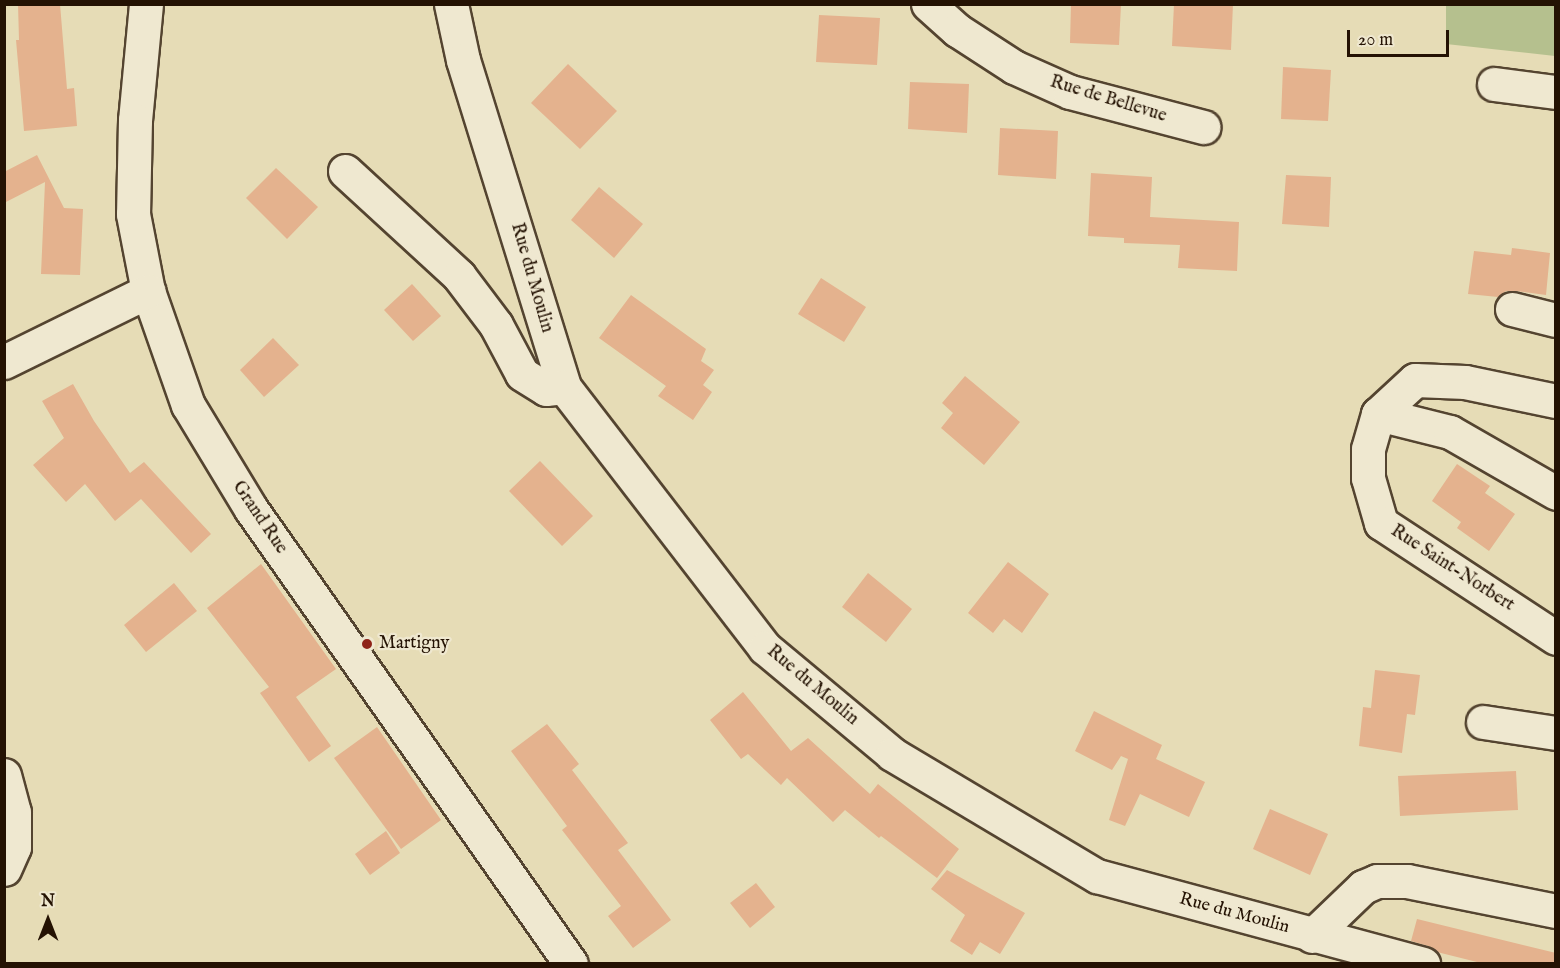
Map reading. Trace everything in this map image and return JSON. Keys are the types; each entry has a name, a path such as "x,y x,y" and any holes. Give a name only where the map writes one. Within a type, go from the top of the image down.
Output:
{"street":[{"name":"Grand Rue","path":"146,4 135,120 133,214 148,291 188,405 251,509 571,963"},
{"name":"Rue du Moulin","path":"451,4 463,60 564,387 765,648 892,754 1097,876 1312,936 1423,963"},
{"name":"Rue de Bellevue","path":"928,4 957,30 1032,76 1070,92 1203,127"},
{"path":"1494,84 1556,92"},
{"path":"345,171 459,276 496,325 522,374 546,389 564,387"},
{"path":"4,362 148,291"},
{"path":"1512,309 1556,320"},
{"path":"1378,414 1415,380 1465,382 1556,401"},
{"path":"1378,414 1450,432 1556,493"},
{"name":"Rue Saint-Norbert","path":"1378,414 1368,449 1368,478 1381,523 1556,638"},
{"path":"1484,722 1556,734"},
{"path":"4,774 14,812 14,847 4,869"},
{"path":"1312,936 1363,886 1377,882 1407,881 1556,911"}],"green space":[{"path":"1446,5 1555,5 1555,56 1446,44"}],"building":[{"path":"18,4 60,4 67,89 74,88 77,126 24,131 16,40 19,40"},
{"path":"1071,4 1121,4 1119,45 1070,43"},
{"path":"1174,4 1233,4 1231,50 1172,46"},
{"path":"819,15 880,18 877,65 816,62"},
{"path":"568,64 617,111 580,149 531,103"},
{"path":"1283,67 1331,70 1328,121 1281,119"},
{"path":"910,82 969,84 967,133 908,129"},
{"path":"1000,128 1058,131 1056,179 998,175"},
{"path":"37,155 64,208 83,209 80,275 41,274 45,182 4,203 4,172"},
{"path":"276,168 318,207 287,239 246,198"},
{"path":"1091,173 1152,177 1150,217 1239,222 1237,271 1178,268 1180,245 1124,243 1124,238 1088,236"},
{"path":"1286,175 1331,177 1329,227 1282,224"},
{"path":"599,187 643,224 614,258 571,220"},
{"path":"1512,248 1550,253 1546,295 1516,291 1506,291 1498,297 1468,294 1474,251 1511,255"},
{"path":"821,278 866,307 844,342 798,314"},
{"path":"412,284 441,316 413,341 384,310"},
{"path":"631,295 706,349 701,361 714,370 703,385 712,392 693,420 658,396 666,386 599,338"},
{"path":"273,338 299,365 264,397 240,370"},
{"path":"965,376 1020,422 984,465 941,428 953,413 942,403"},
{"path":"73,384 94,421 130,473 144,462 211,534 191,553 141,499 115,521 85,484 66,502 33,465 64,438 42,401"},
{"path":"540,461 593,516 562,546 509,491"},
{"path":"1457,464 1490,486 1485,493 1515,514 1489,551 1457,528 1461,522 1432,501"},
{"path":"1008,562 1049,594 1022,633 1004,619 993,633 968,613"},
{"path":"261,564 336,669 296,697 331,746 309,762 260,693 269,687 207,608"},
{"path":"868,573 912,609 886,642 842,607"},
{"path":"174,583 197,611 146,652 124,625"},
{"path":"1375,670 1420,675 1415,715 1407,714 1402,753 1359,746 1363,707 1371,708"},
{"path":"743,692 791,751 808,738 870,794 878,784 959,849 937,878 881,836 879,838 845,810 833,822 787,778 781,785 748,754 741,759 710,720"},
{"path":"1094,711 1162,745 1156,759 1205,782 1189,817 1140,794 1125,826 1109,820 1128,759 1121,756 1112,770 1075,751"},
{"path":"547,724 579,764 572,770 628,843 618,850 671,920 633,948 608,916 621,906 562,830 567,826 511,751"},
{"path":"377,727 441,820 401,849 334,758"},
{"path":"1516,771 1518,810 1400,816 1398,776"},
{"path":"1270,809 1328,834 1310,875 1253,849"},
{"path":"386,831 400,853 370,875 355,854"},
{"path":"947,870 1025,913 1000,954 980,942 972,955 950,941 965,915 931,889"},
{"path":"756,883 775,907 750,928 730,903"},
{"path":"1417,919 1556,953 1555,963 1481,963 1437,952 1428,946 1411,941"}],"place":[{"name":"Martigny","path":"367,644"}]}
